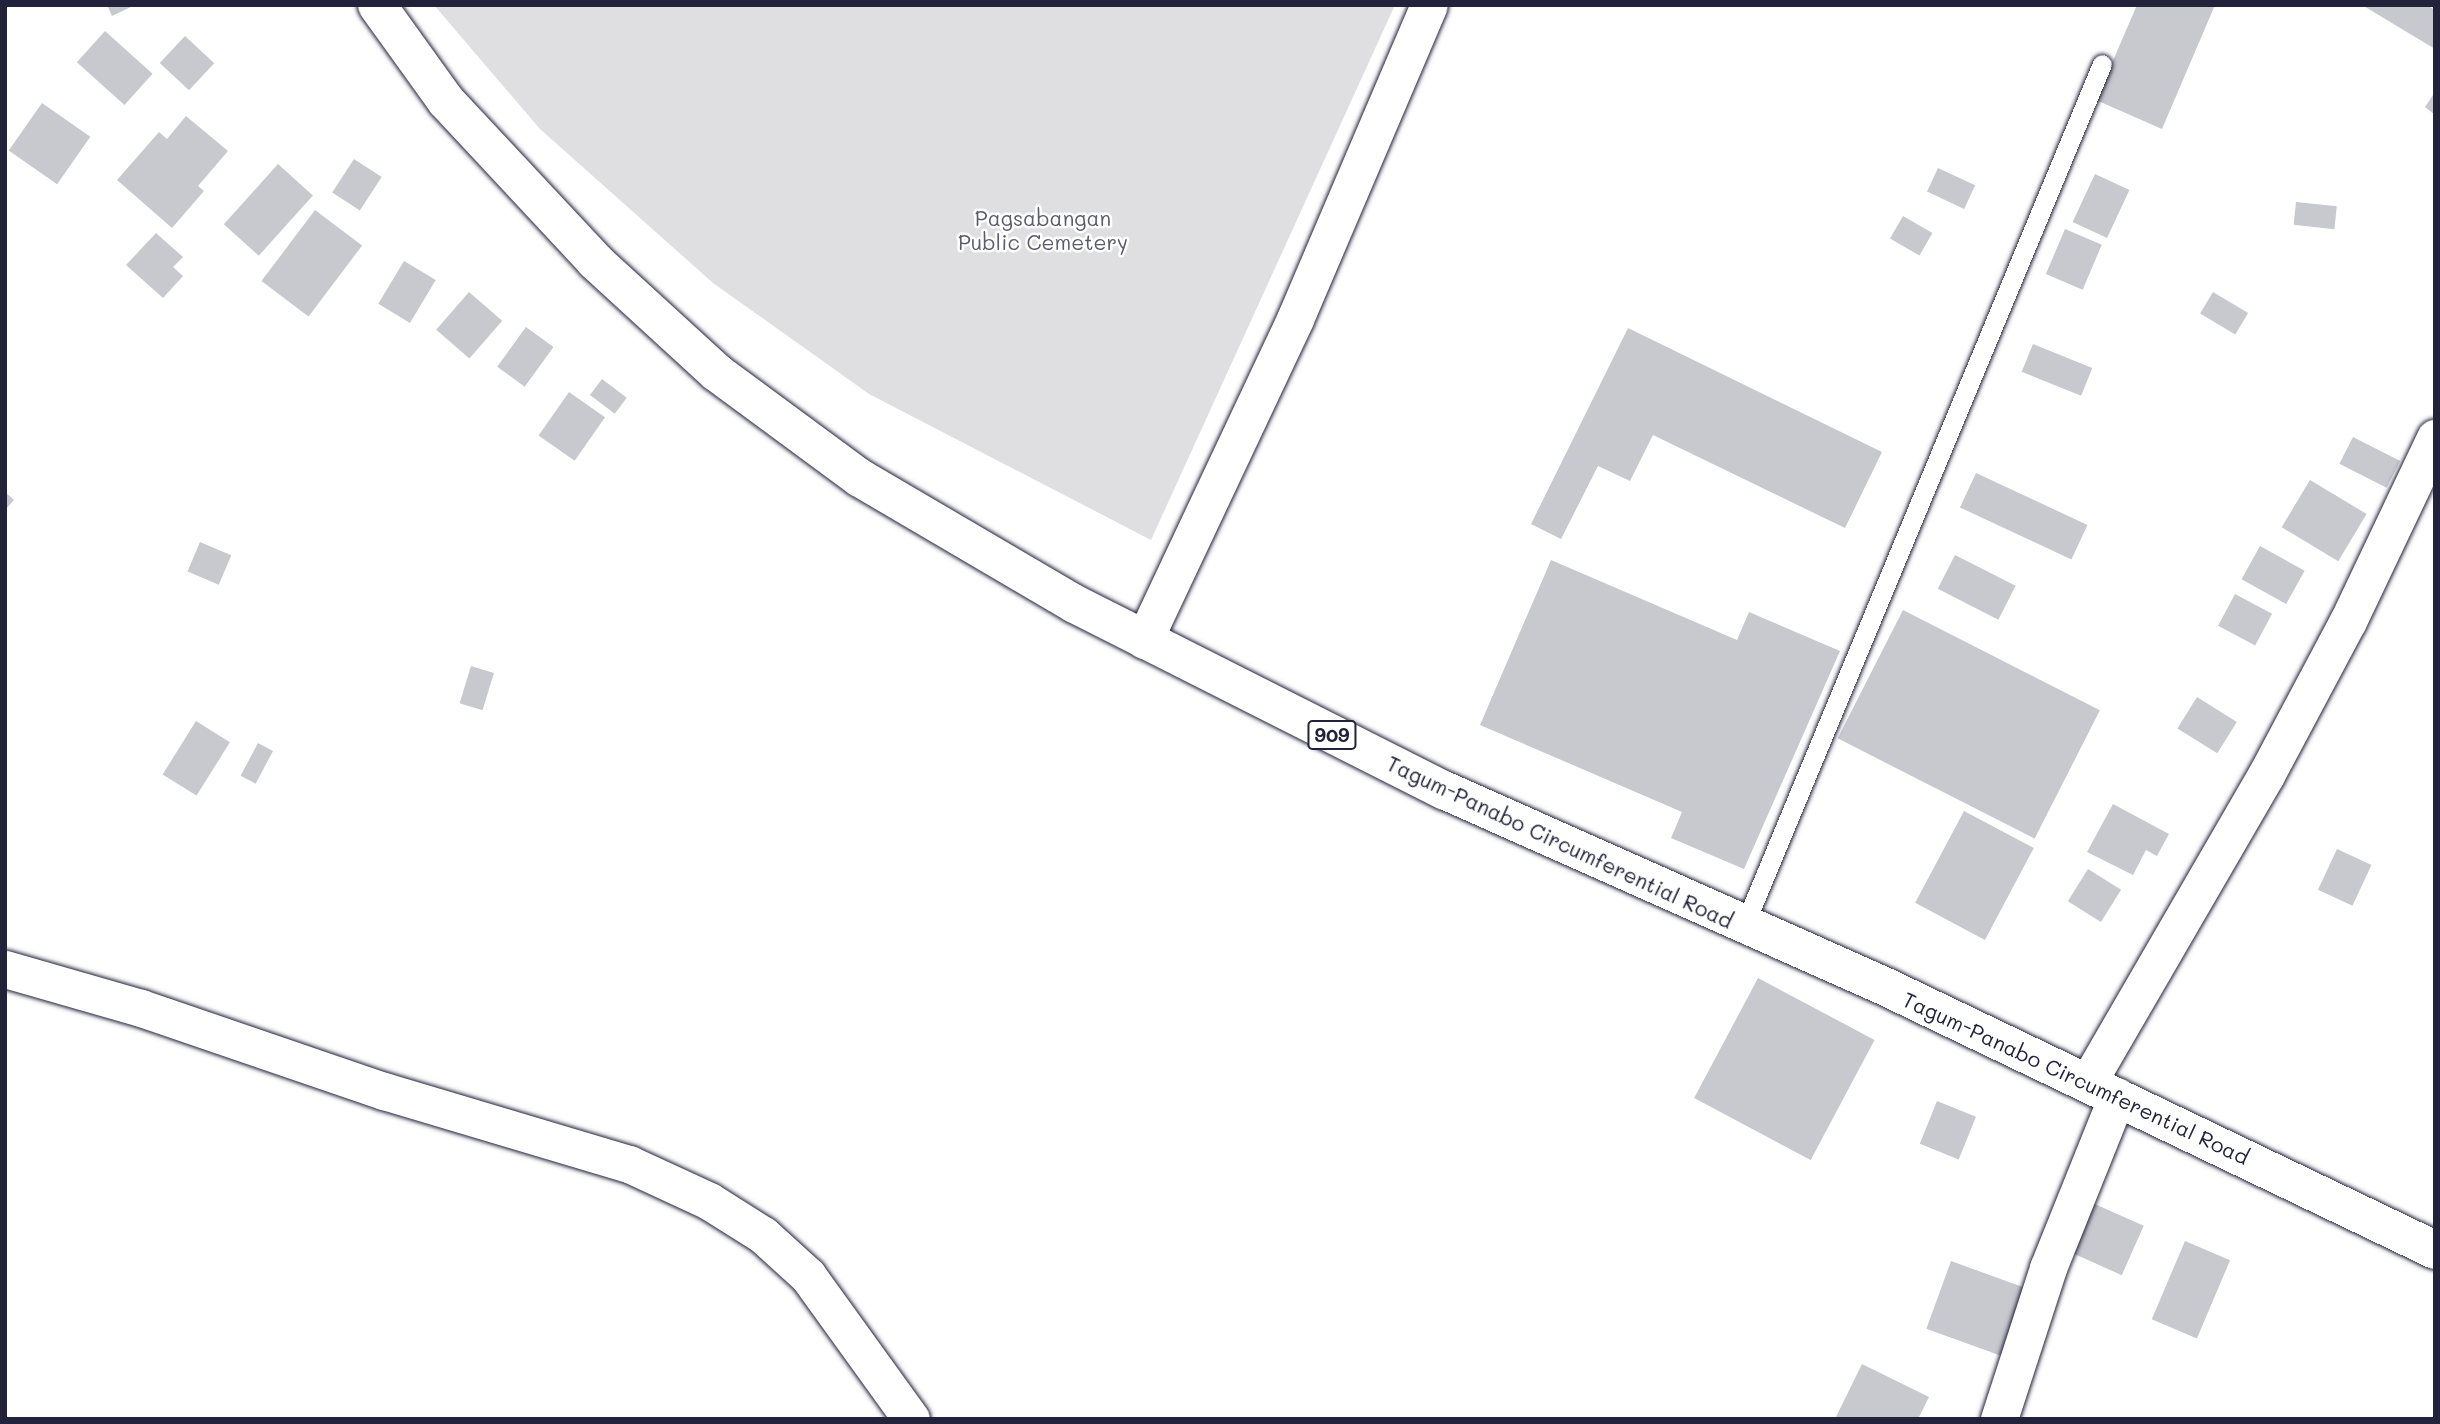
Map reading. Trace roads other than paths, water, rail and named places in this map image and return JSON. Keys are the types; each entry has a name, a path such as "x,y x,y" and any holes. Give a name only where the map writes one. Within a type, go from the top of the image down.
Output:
{"highway":[{"name":"Tagum-Panabo Circumferential Road","path":"377,5 446,101 595,261 716,372 860,478 1144,640 1446,792 2103,1089 2435,1250"}],"street":[{"path":"1144,640 1295,319 1429,5"},
{"path":"1999,1419 2103,1089 2347,621 2435,438"},
{"path":"5,970 141,1008 384,1091 629,1164 709,1200 763,1235 808,1276 911,1419"}],"lane":[{"path":"1744,926 2102,64"}],"park label":[{"name":"Pagsabangan Public Cemetery","path":"1043,230"}]}
